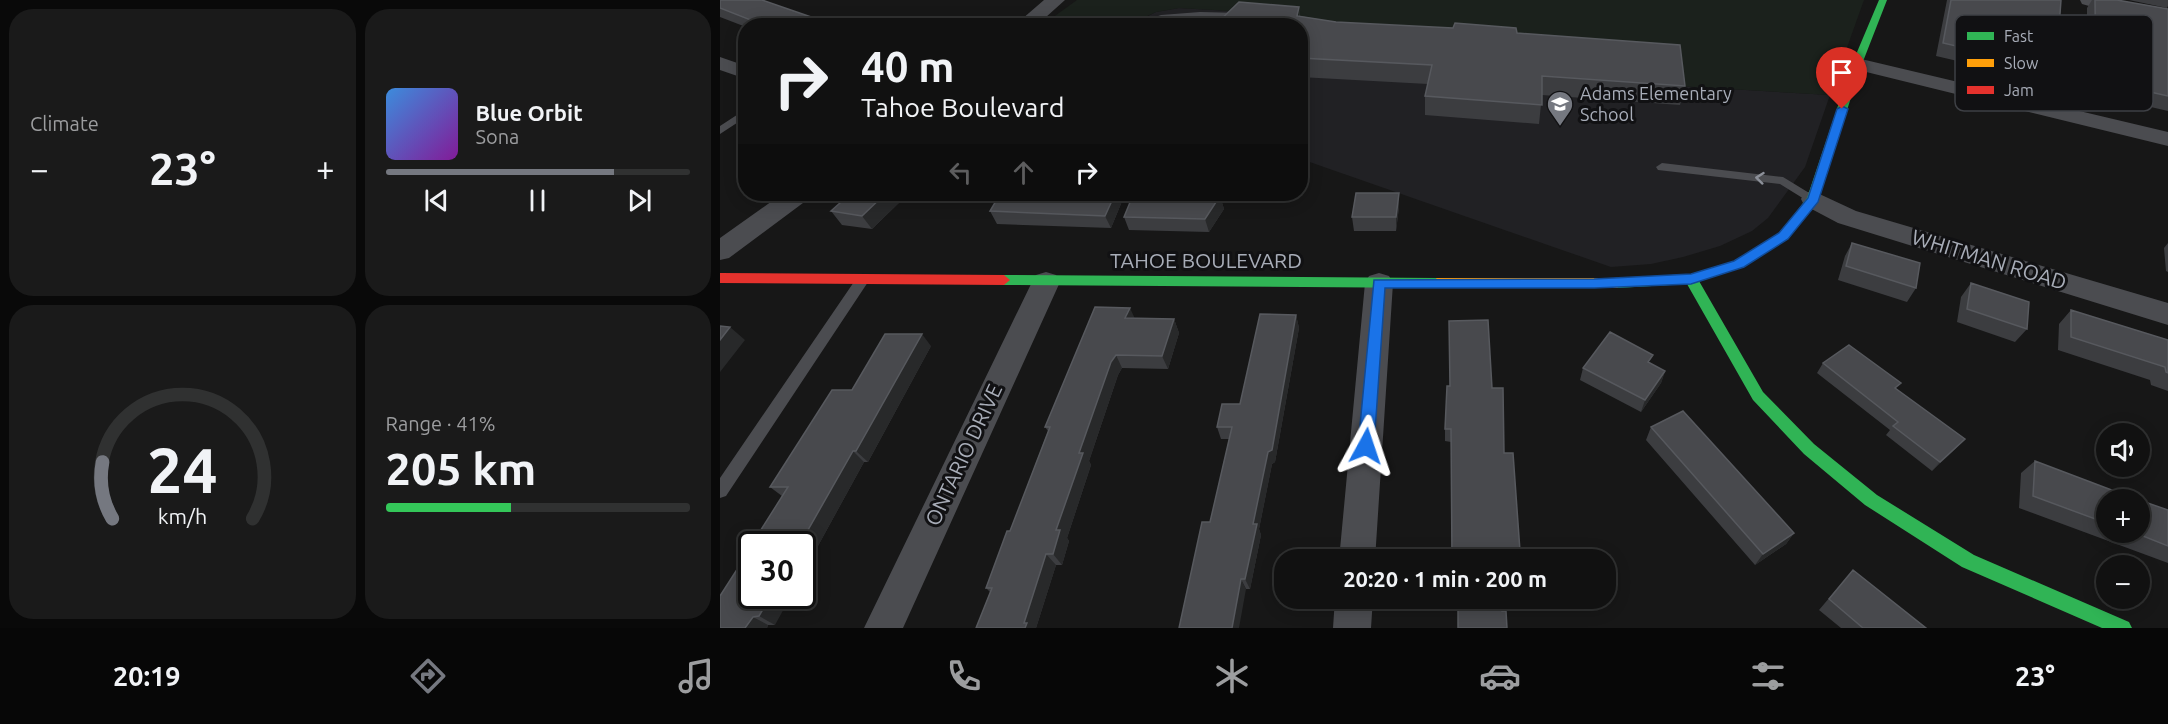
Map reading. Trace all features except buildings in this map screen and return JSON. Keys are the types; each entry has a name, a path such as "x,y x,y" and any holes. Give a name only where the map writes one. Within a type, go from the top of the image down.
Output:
{"street":[{"path":"1033,18 1056,0"},
{"path":"1813,199 1857,64 1883,0"},
{"path":"2089,0 2168,16"},
{"path":"720,63 738,70"},
{"path":"1857,64 1955,88"},
{"path":"2049,111 2168,140"},
{"name":"TAHOE BOULEVARD","path":"720,278 1594,284 1691,279 1739,264 1784,236 1813,199"},
{"name":"WHITMAN ROAD","path":"1813,199 1847,217 2168,314"},
{"path":"720,251 788,201"},
{"path":"1691,279 1758,396 1809,449 1871,500 1968,561 2123,628"},
{"name":"ONTARIO DRIVE","path":"883,628 1046,282"},
{"path":"1358,549 1379,283"},
{"path":"1352,628 1353,609"}],"lane":[{"path":"1156,18 1185,13 1254,17"},
{"path":"720,131 738,118"},
{"path":"1662,167 1783,181 1813,199"},
{"path":"720,491 863,279"}],"shaded area":[{"path":"1077,0 1864,0 1830,95 1678,86 1308,25 1308,18 1275,18 1248,12 1179,8 1156,12 1143,18 1052,18"},
{"name":"Adams Elementary School","path":"1292,0 1678,86 1830,95 1805,167 1768,218 1752,231 1720,246 1683,257 1651,264 1611,267 1308,161 1308,18 1144,18 1156,12 1179,8 1249,12"}],"traffic: fast":[{"path":"1617,283 1691,279 1739,264 1784,236 1813,199 1857,64 1883,0"},
{"path":"1691,279 1758,396 1809,449 1871,500 1968,561 2123,628"},
{"path":"1004,280 1437,283"}],"traffic: slow":[{"path":"1437,283 1617,283"}],"traffic: jam":[{"path":"720,278 1004,280"}],"place":[{"name":"Adams Elementary School","path":"1560,127"}],"route":[{"path":"1366,446 1379,283 1594,284 1691,279 1739,264 1784,236 1813,199 1842,109"}]}
